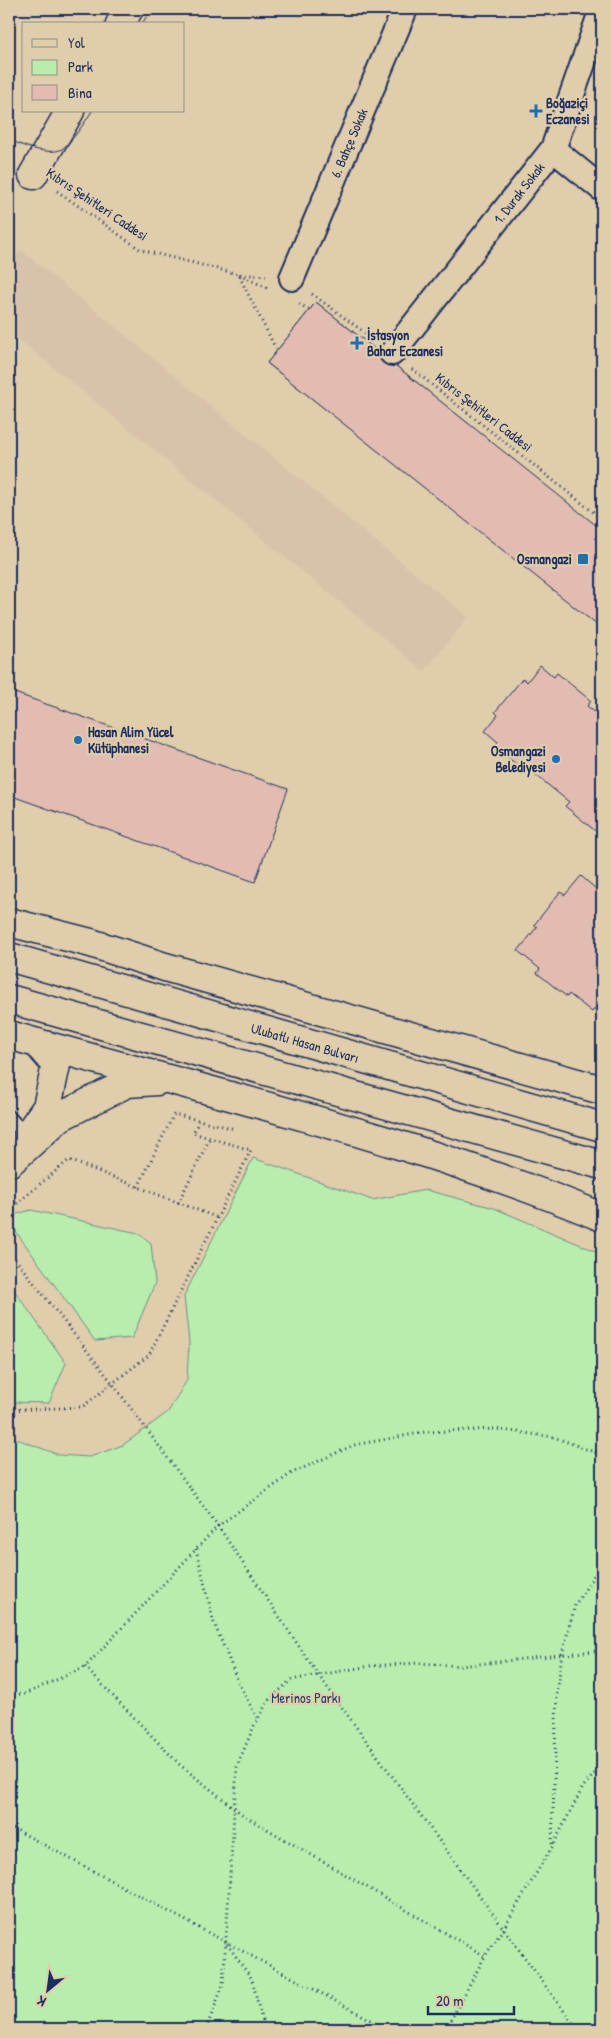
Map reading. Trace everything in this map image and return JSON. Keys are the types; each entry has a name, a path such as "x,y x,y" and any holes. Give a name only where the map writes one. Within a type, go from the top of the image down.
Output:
{"main road":[{"path":"121,22 129,9"},
{"path":"33,175 69,112"},
{"path":"9,922 91,943 175,970 602,1090"},
{"name":"Ulubatlı Hasan Bulvarı","path":"9,957 602,1127"},
{"path":"9,999 602,1165"},
{"path":"9,1035 402,1146 538,1190 602,1217"},
{"path":"9,1163 18,1127 47,1108 56,1065 37,1043"},
{"path":"9,1163 60,1117 127,1083 171,1080"}],"street":[{"name":"6. Bahçe Sokak","path":"292,278 405,9"},
{"name":"1. Durak Sokak","path":"392,353 553,148 602,9"},
{"path":"553,148 602,189"}],"path":[{"name":"Kıbrıs Şehitleri Caddesi","path":"33,175 141,250 238,274 292,278 392,353 602,519"},
{"path":"238,274 270,290"},
{"path":"238,274 277,351"},
{"path":"294,302 310,310"},
{"path":"138,1187 174,1114 238,1130"},
{"path":"9,1410 82,1407 149,1355 251,1150 193,1133 199,1121"},
{"path":"178,1202 210,1138"},
{"path":"9,1210 69,1160 218,1218"},
{"path":"9,1251 113,1384 218,1526 319,1676 577,2029"},
{"path":"9,1695 25,1694 85,1667 218,1526 292,1473 354,1445 425,1432 495,1429 554,1437 602,1455"},
{"path":"196,1549 214,1623 240,1686 258,1719"},
{"path":"552,1847 557,1694 562,1654 575,1606 602,1563"},
{"path":"206,2029 223,1985 237,1766 268,1700 291,1680 370,1666 419,1663 461,1666 602,1650"},
{"path":"85,1667 180,1765 243,1815 485,1956"},
{"path":"446,2029 485,1956 552,1847 583,1786 602,1765"},
{"path":"9,1826 388,2029"},
{"path":"226,1942 252,1978 264,2029"}],"shaded area":[{"path":"21,250 468,617 424,671 9,331 9,265"}],"green space":[{"name":"Merinos Parkı","path":"253,1158 372,1200 426,1190 494,1208 602,1254 602,2029 9,2029 9,1436 59,1455 90,1457 123,1445 168,1412 187,1380 189,1342 184,1296"},
{"path":"31,1210 138,1233 151,1243 155,1283 132,1338 95,1341 9,1222 17,1214"},
{"path":"9,1283 66,1363 49,1403 9,1402"}],"building":[{"path":"316,302 470,425 422,485 267,363"},
{"path":"316,302 602,530 602,629 267,363"},
{"name":"Osmangazi Belediyesi","path":"540,665 554,677 557,673 591,701 587,706 602,718 602,831 599,834 565,806 569,802 531,771 529,774 494,747 498,742 485,731 498,715 495,712 523,678 527,682"},
{"name":"Hasan Alim Yücel Kütüphanesi","path":"9,691 288,789 255,882 9,795"},
{"path":"581,876 602,894 602,1000 592,1012 569,994 567,997 537,973 540,969 518,951 537,927 534,925 560,892 565,895"}],"tram line":[{"path":"143,22 151,9"},
{"path":"593,9 602,10"},
{"path":"9,139 35,149 57,151 70,142 91,112"}],"place":[{"name":"Boğaziçi Eczanesi","path":"536,111"},
{"name":"İstasyon Bahar Eczanesi","path":"357,343"},
{"name":"Osmangazi","path":"583,559"},
{"name":"Hasan Alim Yücel Kütüphanesi","path":"78,740"},
{"name":"Osmangazi Belediyesi","path":"556,759"}]}
